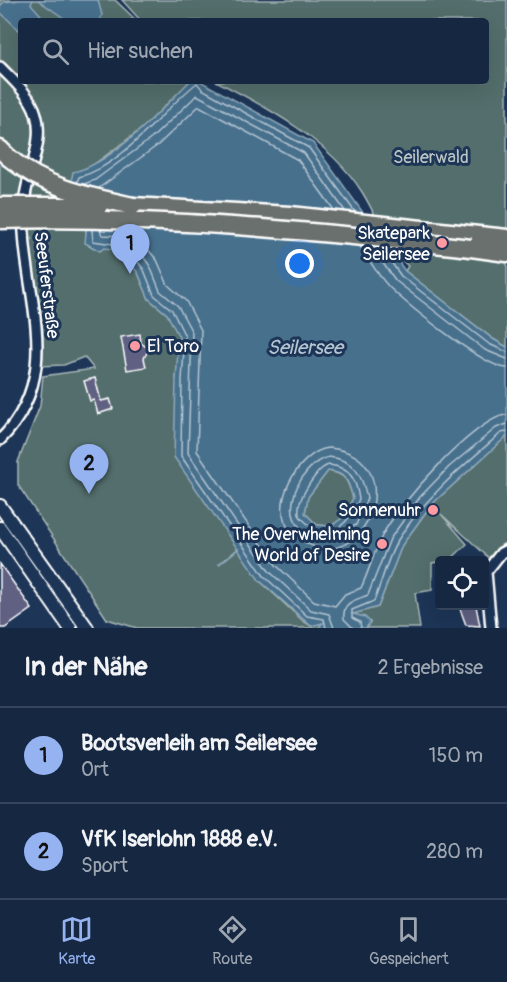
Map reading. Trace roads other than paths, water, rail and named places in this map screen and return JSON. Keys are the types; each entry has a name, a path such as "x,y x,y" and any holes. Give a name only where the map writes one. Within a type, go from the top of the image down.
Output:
{"highway":[{"path":"4,153 34,177 57,188 133,206"},
{"path":"0,206 133,206 290,215 472,241 507,253"},
{"path":"0,220 102,219 210,223 472,241 507,238"}],"main road":[{"path":"0,506 87,628"},
{"path":"0,528 70,628"}],"street":[{"name":"Seeuferstraße","path":"0,67 27,96 38,121 37,148 24,201 23,230 39,354 35,381 27,402 13,426 0,440"},
{"path":"491,628 486,572 501,553 507,550"}],"water":[{"path":"33,0 31,4 43,18 18,18 18,29 0,12 0,6 4,2"},
{"path":"38,0 98,0 101,18 64,18"},
{"name":"Seilersee","path":"187,84 205,84 313,143 405,271 493,339 507,347 507,436 431,505 402,545 378,607 353,614 365,617 370,622 366,628 318,628 323,623 311,626 259,580 174,457 179,337 167,314 149,299 138,273 121,250 104,248 100,251 85,243 87,222 67,200 73,172 104,158 151,120","holes":["328,471 346,479 353,498 345,516 331,526 317,525 305,513 308,497"]}],"waterway":[{"path":"219,564 238,549"}],"place":[{"name":"Skatepark Seilersee","path":"442,243"},
{"name":"Bootsverleih am Seilersee","path":"130,274"},
{"name":"El Toro","path":"135,346"},
{"name":"VfK Iserlohn 1888 e.V.","path":"89,494"},
{"name":"Sonnenuhr","path":"433,510"},
{"name":"The Overwhelming World of Desire","path":"382,544"}],"park label":[{"name":"Seilerwald","path":"431,157"}]}
